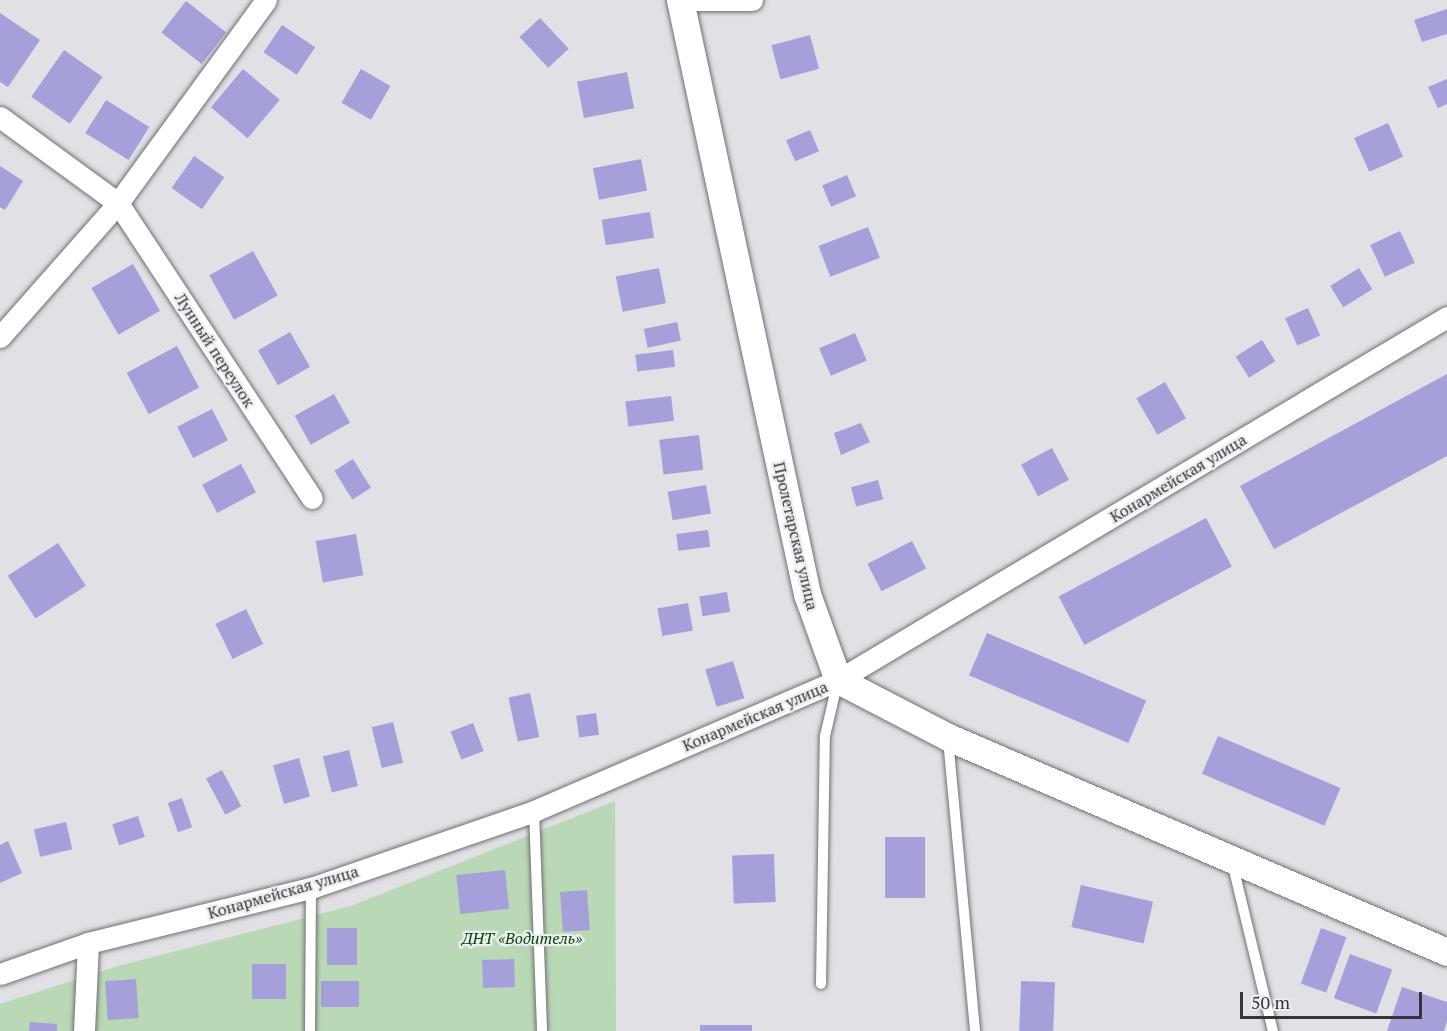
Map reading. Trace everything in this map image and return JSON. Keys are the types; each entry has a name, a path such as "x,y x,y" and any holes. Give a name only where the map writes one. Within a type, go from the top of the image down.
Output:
{"street":[{"path":"0,337 118,203 266,0"},
{"path":"680,0 752,0"},
{"name":"Пролетарская улица","path":"680,0 807,594 838,680"},
{"name":"Лунный переулок","path":"0,117 118,203 312,498"},
{"name":"Конармейская улица","path":"0,974 88,943 311,888 534,811 838,680 1447,317"},
{"path":"838,680 948,737 1447,952"},
{"path":"84,1031 88,943"}],"lane":[{"path":"821,984 825,736 838,680"},
{"path":"948,737 975,1031"},
{"path":"534,811 542,1031"},
{"path":"1232,861 1273,1031"},
{"path":"310,1031 311,888"}],"green space":[{"name":"ДНТ «Водитель»","path":"615,801 616,1031 0,1031 0,1004 118,966 351,906"}],"building":[{"path":"186,1 226,32 202,64 161,33"},
{"path":"1447,9 1447,34 1422,42 1414,20"},
{"path":"0,13 40,40 8,87 0,82"},
{"path":"540,18 569,49 548,68 520,37"},
{"path":"282,25 315,47 297,75 264,52"},
{"path":"810,35 819,69 780,79 771,45"},
{"path":"64,50 103,77 70,124 31,97"},
{"path":"243,69 280,100 248,138 211,107"},
{"path":"361,69 390,86 371,120 342,103"},
{"path":"627,72 634,108 584,118 577,82"},
{"path":"1447,79 1447,104 1438,108 1428,87"},
{"path":"106,100 149,127 129,160 85,133"},
{"path":"1388,123 1403,157 1369,172 1354,138"},
{"path":"810,130 819,151 795,161 786,140"},
{"path":"194,156 224,177 202,209 172,188"},
{"path":"641,159 647,190 599,200 593,168"},
{"path":"0,166 23,181 5,210 0,207"},
{"path":"847,175 856,196 831,207 822,186"},
{"path":"650,212 654,238 606,245 602,220"},
{"path":"868,227 880,258 830,277 819,246"},
{"path":"1400,231 1415,263 1385,277 1370,245"},
{"path":"253,251 278,296 234,320 209,275"},
{"path":"133,264 160,311 118,335 91,288"},
{"path":"659,268 666,303 623,312 616,276"},
{"path":"1359,268 1372,289 1343,307 1330,286"},
{"path":"1308,308 1320,335 1297,346 1285,318"},
{"path":"677,322 681,341 648,348 644,329"},
{"path":"290,332 310,367 278,385 258,350"},
{"path":"855,333 867,361 831,376 819,348"},
{"path":"1262,340 1275,361 1249,378 1236,356"},
{"path":"177,346 199,387 149,414 127,373"},
{"path":"673,350 675,367 637,372 635,355"},
{"path":"1447,374 1447,456 1274,549 1240,486"},
{"path":"1165,382 1186,418 1157,435 1136,398"},
{"path":"334,394 350,423 311,445 295,416"},
{"path":"671,396 674,421 628,426 625,402"},
{"path":"212,409 228,440 193,458 177,427"},
{"path":"861,423 870,442 841,455 834,433"},
{"path":"699,435 703,470 664,475 659,440"},
{"path":"1052,448 1069,480 1038,496 1021,464"},
{"path":"353,459 371,488 352,499 334,471"},
{"path":"241,464 256,492 217,513 202,485"},
{"path":"878,480 883,499 856,507 851,487"},
{"path":"706,485 711,514 673,520 668,492"},
{"path":"1206,518 1232,567 1084,645 1059,596"},
{"path":"708,530 710,547 678,551 676,534"},
{"path":"356,534 363,575 323,582 316,541"},
{"path":"912,541 926,569 882,591 867,564"},
{"path":"58,543 86,586 35,618 8,576"},
{"path":"727,592 730,612 702,616 699,596"},
{"path":"688,603 693,631 662,636 657,608"},
{"path":"246,609 263,644 233,659 215,624"},
{"path":"987,633 1146,701 1128,743 969,675"},
{"path":"733,661 744,698 717,707 705,669"},
{"path":"530,693 539,737 518,742 508,698"},
{"path":"596,713 599,735 579,738 576,716"},
{"path":"393,722 403,763 382,768 372,727"},
{"path":"473,723 484,751 461,760 451,732"},
{"path":"1218,736 1340,788 1324,826 1202,774"},
{"path":"349,750 358,786 332,792 323,757"},
{"path":"299,758 310,796 284,804 273,765"},
{"path":"222,770 241,806 225,815 206,778"},
{"path":"182,798 192,827 178,832 168,803"},
{"path":"138,816 145,837 119,845 112,824"},
{"path":"66,822 72,849 40,857 34,829"},
{"path":"885,837 925,837 925,898 885,898"},
{"path":"8,841 22,873 0,883 0,845"},
{"path":"774,854 776,902 734,903 732,855"},
{"path":"505,870 509,909 460,914 456,875"},
{"path":"1081,885 1153,902 1143,944 1071,927"},
{"path":"587,890 590,930 563,932 560,892"},
{"path":"327,928 357,928 357,965 327,965"},
{"path":"1321,928 1346,937 1326,993 1301,983"},
{"path":"1350,954 1392,969 1376,1014 1334,998"},
{"path":"514,959 515,987 483,988 482,960"},
{"path":"252,964 286,964 286,999 252,999"},
{"path":"136,979 139,1018 108,1020 105,981"},
{"path":"321,981 359,981 359,1007 321,1007"},
{"path":"1021,981 1055,982 1053,1031 1019,1031"},
{"path":"1402,987 1447,1002 1447,1021 1444,1031 1387,1031"},
{"path":"30,1022 57,1024 57,1031 29,1031"},
{"path":"700,1025 752,1025 752,1031 700,1031"}]}
